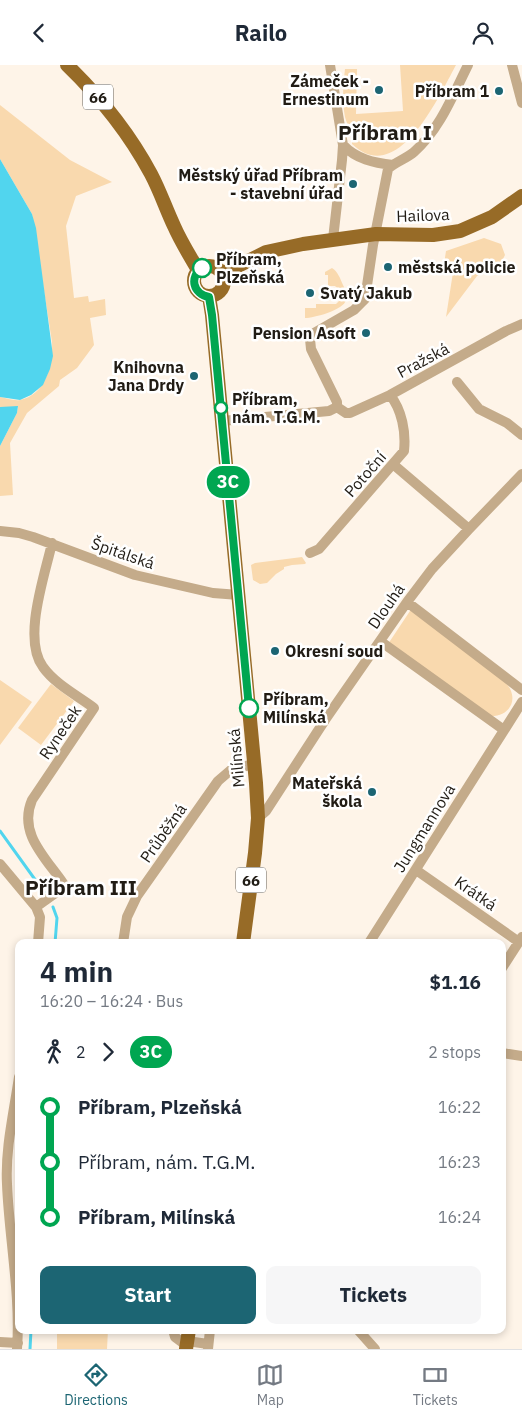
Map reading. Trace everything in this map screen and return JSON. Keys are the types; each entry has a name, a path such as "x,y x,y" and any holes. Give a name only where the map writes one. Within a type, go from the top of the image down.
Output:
{"main road":[{"name":"66","path":"67,65 95,94 125,131 150,173 184,247 198,270"},
{"name":"Hailova","path":"222,274 266,252 377,229 433,235 460,231 492,217 522,196"},
{"path":"211,266 222,274 224,279 222,289 218,293 209,297 199,293 196,289 194,279 198,270 211,266"},
{"name":"66","path":"209,297 222,421"},
{"name":"Milínská","path":"222,421 255,764 258,818 243,939"}],"street":[{"path":"330,65 342,145 342,160 332,239"},
{"path":"337,407 337,402 311,349 310,339 314,333 359,307 366,295 388,169 414,152 437,126 468,65"},
{"path":"512,65 522,103"},
{"path":"342,145 356,156 378,163 393,165"},
{"name":"Pražská","path":"222,421 329,411 337,407 346,413 350,413 392,397 448,368 506,331 522,324"},
{"path":"457,383 479,409 507,423 522,435"},
{"name":"Potoční","path":"310,553 319,549 394,465 404,451 402,418 392,397"},
{"path":"394,465 469,529"},
{"name":"Dlouhá","path":"258,818 266,811 380,641 432,569 522,475"},
{"name":"Špitálská","path":"0,531 19,533 52,543 135,575 213,593 239,595"},
{"name":"Ryneček","path":"36,907 57,892 63,883 32,838 28,828 28,809 32,800 94,708 52,678 37,658 34,648 34,627 52,543"},
{"path":"407,602 522,690"},
{"path":"380,641 504,730"},
{"name":"Jungmannova","path":"372,939 504,730 518,718 522,702"},
{"name":"Průběžná","path":"124,939 127,917 134,901 218,781 232,769 255,764"},
{"path":"0,864 36,907 40,917 38,939"},
{"name":"Krátká","path":"416,869 521,939"},
{"path":"506,962 521,939"},
{"path":"506,1054 522,1056"},
{"path":"15,1102 4,1201 15,1319"},
{"path":"174,1334 175,1337 208,1346"},
{"path":"362,1334 375,1349"},
{"path":"0,1342 18,1346"}],"shaded area":[{"path":"400,65 456,65 439,97 415,133 401,147 385,155 369,155 352,144 352,136 343,105 345,69 357,69 356,114 403,111"},
{"path":"0,105 70,160 112,182 76,196 66,226 74,298 88,296 89,302 105,299 106,315 90,318 94,345 77,368 60,380 59,386 27,413 10,443 13,495 0,496 0,446 17,413 18,407 0,407 0,397 20,400 36,392 42,385 49,369 52,342 32,214 0,159"},
{"path":"484,238 501,244 505,255 501,263 477,276 446,317 454,266 444,264 446,251"},
{"path":"332,268 339,275 345,290 347,298 344,304 328,313 305,318 305,308 316,308 316,304 336,304 341,299 340,291 335,286 328,286 328,275 325,275 325,272"},
{"path":"302,557 305,564 284,567 267,583 260,584 253,580 251,565 255,563"},
{"path":"412,608 501,677 510,689 512,697 512,702 507,710 499,715 488,716 388,644"},
{"path":"0,680 32,702 0,745"},
{"path":"51,684 74,701 41,745 18,728"},
{"path":"57,1334 108,1334 107,1349 57,1349"}],"water":[{"path":"0,159 32,214 36,228 53,356 43,385 31,395 20,400 0,397"},
{"path":"18,406 17,413 0,446 0,407"}],"waterway":[{"path":"0,831 44,892"},
{"path":"53,907 57,918 55,939"},
{"path":"30,1349 31,1334"}],"bus line":[{"name":"3C","path":"202,268 195,274 194,284 199,293 209,297 212,315 249,708"}],"place":[{"name":"Zámeček - Ernestinum","path":"379,90"},
{"name":"Příbram 1","path":"499,91"},
{"name":"Městský úřad Příbram - stavební úřad","path":"353,184"},
{"name":"městská policie","path":"388,267"},
{"name":"Příbram, Plzeňská","path":"202,268"},
{"name":"Svatý Jakub","path":"310,293"},
{"name":"Pension Asoft","path":"366,333"},
{"name":"Knihovna Jana Drdy","path":"194,376"},
{"name":"Příbram, nám. T.G.M.","path":"221,408"},
{"name":"Okresní soud","path":"275,651"},
{"name":"Příbram, Milínská","path":"249,708"},
{"name":"Mateřská škola","path":"372,792"}],"district":[{"name":"Příbram I","path":"385,132"},
{"name":"Příbram III","path":"81,887"}]}
